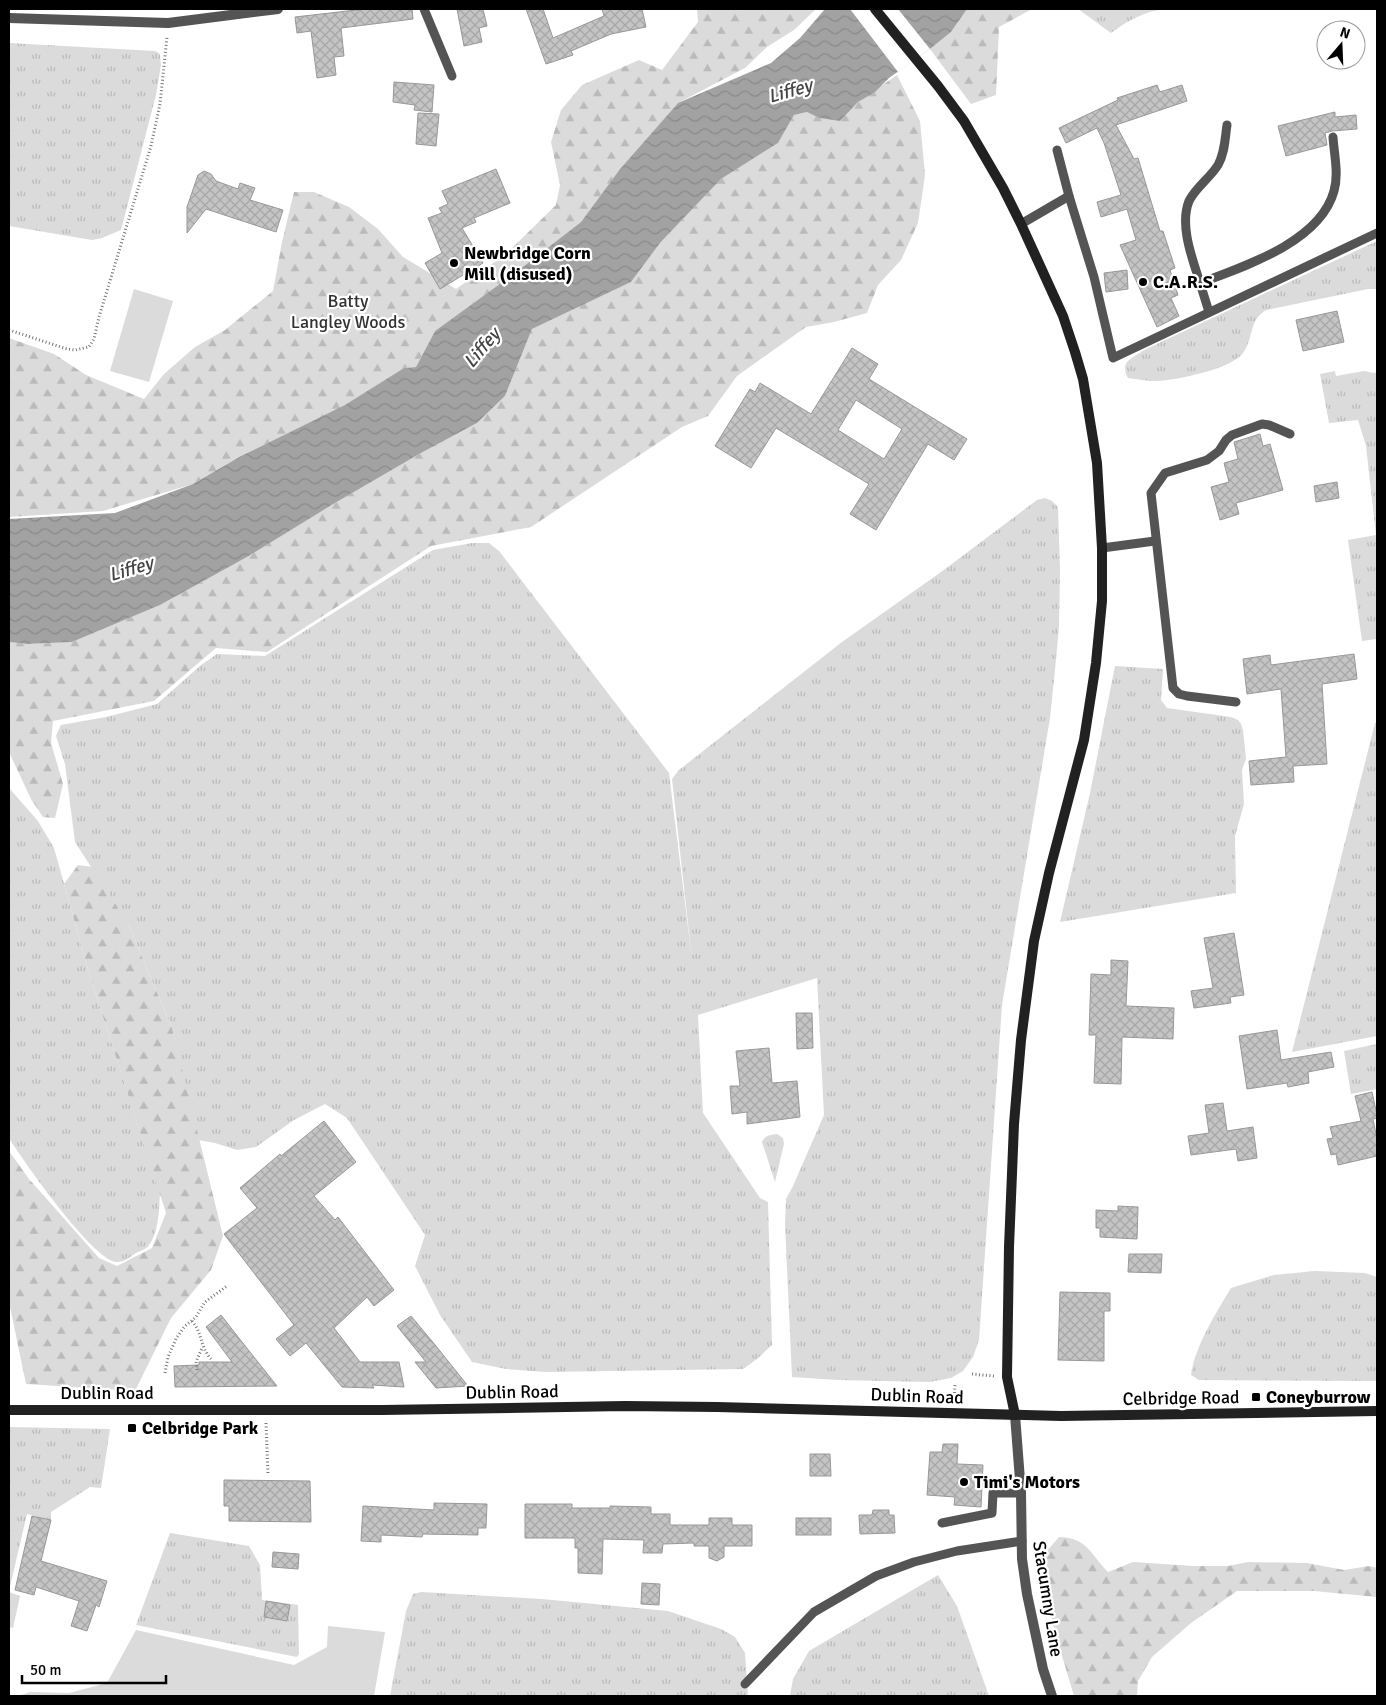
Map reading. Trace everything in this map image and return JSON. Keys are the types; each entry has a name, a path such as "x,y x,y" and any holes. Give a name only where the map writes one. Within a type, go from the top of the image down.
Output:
{"main road":[{"path":"875,9 964,121 984,153 1021,224 1063,316 1083,379 1097,463 1102,548 1100,633 1084,740 1049,873 1034,941 1020,1040 1014,1124 1009,1247 1007,1377 1015,1416"},
{"name":"Dublin Road","path":"9,1410 717,1407 1015,1416"},
{"name":"Celbridge Road","path":"1015,1416 1377,1411"}],"street":[{"path":"9,18 168,22 278,9"},
{"name":"Stacumny Lane","path":"1015,1416 1021,1493 1022,1559 1043,1669 1052,1696"}],"lane":[{"path":"424,9 452,76"},
{"path":"1209,312 1186,237 1186,217 1189,202 1217,167 1223,156 1227,124"},
{"path":"1200,283 1252,264 1270,255 1318,222 1325,211 1336,180 1333,137"},
{"path":"1057,150 1094,277 1113,358 1377,233"},
{"path":"1021,224 1069,196"},
{"path":"1236,702 1187,696 1179,694 1173,688 1150,493 1165,473 1207,460 1219,451 1226,440 1232,436 1262,424 1290,434"},
{"path":"1102,548 1156,541"},
{"path":"942,1523 992,1513 993,1493 1021,1493"},
{"path":"745,1684 814,1612 876,1576 914,1562 957,1551 1022,1541"}],"path":[{"path":"9,330 75,350 89,347 94,339 151,146 160,104 168,22"},
{"path":"165,1373 168,1357 184,1327 192,1321 205,1302 227,1286"},
{"path":"192,1321 199,1328 202,1348 211,1360"},
{"path":"197,1370 196,1362 202,1348"},
{"path":"972,1374 1007,1377"},
{"path":"266,1410 268,1474"}],"green space":[{"name":"Batty Langley Woods","path":"697,9 816,9 794,30 767,47 745,68 678,103 620,169 581,222 435,331 416,367 404,368 346,405 241,456 193,484 103,511 9,517 9,338 54,354 86,375 144,399 164,374 195,347 225,330 273,291 294,192 314,192 349,207 378,229 403,257 456,289 506,254 556,205 560,185 551,142 561,110 582,85 639,60 662,70 698,22"},
{"path":"967,9 1032,9 999,27 996,95 971,104 930,49 951,32"},
{"path":"1078,9 1164,9 1149,12 1111,33"},
{"path":"9,43 155,51 160,54 161,65 156,95 121,230 92,240 9,226"},
{"path":"897,75 920,121 925,175 918,223 901,260 878,285 867,313 806,327 737,376 708,416 682,427 531,527 431,546 267,652 216,648 154,701 53,721 51,743 63,784 55,818 43,817 31,799 9,752 9,642 27,644 72,642 160,605 247,557 421,453 477,423 505,396 532,329 631,282 660,243 721,179 778,143 794,115 807,112 819,118 840,121 858,102"},
{"path":"1377,241 1377,289 1368,289 1266,310 1254,323 1245,350 1230,363 1218,368 1191,376 1165,380 1153,381 1128,378 1125,368 1126,364 1131,358 1144,350"},
{"path":"134,289 173,301 149,382 110,371"},
{"path":"1335,371 1336,376 1364,371 1377,372 1377,639 1362,641 1348,540 1376,535 1366,446 1358,420 1329,423 1320,374"},
{"path":"1045,498 1052,501 1058,507 1059,626 1055,670 1050,718 1002,1005 979,1340 973,1357 963,1371 951,1378 929,1382 792,1377 785,1224 786,1199 824,1115 817,978 698,1015 703,1113 760,1198 768,1202 772,1345 743,1369 546,1372 506,1369 472,1362 440,1315 415,1266 425,1235 347,1118 325,1104 294,1120 256,1147 237,1150 198,1140 172,1028 129,926 75,842 65,764 56,736 61,725 106,717 157,704 201,665 217,654 265,656 433,550 472,543 489,543 499,551 669,773 692,960 672,779 679,770 842,642 941,572 1037,500"},
{"path":"1115,666 1163,669 1161,700 1167,708 1231,717 1238,720 1241,724 1246,759 1242,770 1244,804 1235,836 1236,893 1060,922 1090,793"},
{"path":"1375,723 1377,723 1377,1036 1292,1052"},
{"path":"9,788 38,821 54,848 89,973 160,1193 158,1220 152,1240 147,1248 121,1262 105,1257 76,1228 28,1167 9,1138"},
{"path":"78,865 93,867 129,926 172,1028 223,1236 211,1270 171,1318 135,1391 26,1384 9,1302 9,1151 29,1179 99,1258 117,1266 152,1248 166,1213 89,973 64,884"},
{"path":"1377,1044 1377,1089 1351,1094 1344,1051"},
{"path":"777,1134 783,1138 784,1144 775,1182 762,1142 766,1137"},
{"path":"1315,1271 1365,1273 1377,1277 1377,1381 1199,1380 1191,1375 1201,1341 1231,1288 1274,1275"},
{"path":"9,1427 110,1429 101,1488 90,1487 51,1512 51,1520 27,1514 9,1591"},
{"path":"170,1533 249,1546 260,1565 262,1600 298,1605 299,1654 297,1657 136,1625"},
{"path":"1059,1537 1076,1540 1083,1544 1108,1572 1133,1562 1193,1566 1228,1566 1248,1562 1307,1563 1344,1570 1369,1566 1377,1568 1377,1597 1314,1591 1237,1591 1191,1623 1152,1657 1138,1681 1137,1696 1074,1696 1054,1629 1047,1595 1046,1552"},
{"path":"938,1575 957,1606 989,1696 790,1696 793,1679 809,1651"},
{"path":"9,1592 20,1596 13,1628 9,1627"},
{"path":"421,1592 542,1599 668,1611 721,1629 735,1637 745,1653 748,1696 390,1696 406,1611 413,1594"},
{"path":"328,1626 385,1632 374,1696 18,1696 30,1692 69,1693 107,1683 136,1630 294,1665 327,1647"}],"water":[{"name":"Liffey","path":"825,9 967,9 951,32 889,78 875,92 858,102 840,121 819,118 807,112 794,115 778,143 721,179 660,243 631,282 532,329 505,396 477,423 421,453 247,557 160,605 72,642 27,644 9,642 9,519 115,513 193,484 241,456 345,405 404,368 416,367 435,331 581,222 620,169 678,103 771,63 800,38"}],"pier":[{"path":"850,9 898,9 930,49 898,72"}],"building":[{"path":"365,9 412,9 413,19 341,28 344,56 334,57 336,75 317,78 311,31 297,33 295,17"},
{"path":"457,9 483,9 487,26 479,28 482,42 464,46"},
{"path":"526,9 543,9 553,38 604,16 602,9 642,9 646,27 611,34 571,51 573,55 546,64"},
{"path":"394,82 434,85 432,112 414,110 415,105 393,102"},
{"path":"1157,85 1160,92 1182,85 1187,101 1116,125 1134,159 1138,158 1160,231 1163,231 1175,268 1170,270 1178,295 1171,298 1179,316 1157,327 1120,245 1136,240 1127,209 1101,217 1097,202 1121,195 1104,143 1097,128 1066,143 1059,128 1118,100 1117,98"},
{"path":"1335,112 1335,117 1356,115 1357,129 1325,133 1327,145 1286,156 1278,126"},
{"path":"418,113 439,114 436,146 416,144"},
{"path":"496,169 510,203 474,218 476,222 462,228 483,263 440,289 425,263 442,253 428,218 442,213 439,208 448,204 442,191"},
{"path":"204,171 211,174 216,181 238,189 240,183 255,188 250,200 283,210 276,232 206,209 187,233 187,207 198,175"},
{"path":"1127,270 1128,289 1106,292 1104,273"},
{"path":"1337,311 1344,342 1303,351 1296,320"},
{"path":"852,348 878,364 869,379 967,439 954,460 928,444 876,530 850,514 869,484 776,428 751,468 715,446 750,389 755,392 760,383 811,414","holes":["856,400 902,429 884,459 838,430"]},
{"path":"1260,434 1263,446 1270,444 1283,490 1236,503 1239,514 1220,520 1211,487 1229,482 1224,463 1238,459 1234,442"},
{"path":"1337,482 1339,498 1316,502 1314,486"},
{"path":"1354,654 1357,679 1322,684 1327,764 1293,766 1294,782 1251,785 1249,761 1286,757 1281,689 1247,694 1243,659 1270,655 1271,665"},
{"path":"1234,933 1244,995 1230,997 1231,1003 1194,1008 1191,991 1213,988 1204,938"},
{"path":"1111,960 1128,961 1126,1006 1174,1008 1173,1039 1122,1037 1121,1084 1094,1083 1096,1035 1089,1035 1091,974 1111,975"},
{"path":"796,1013 812,1013 813,1048 797,1049"},
{"path":"1277,1030 1281,1060 1331,1052 1334,1067 1308,1072 1309,1083 1288,1087 1287,1083 1247,1089 1239,1036"},
{"path":"769,1048 772,1083 797,1081 800,1117 747,1124 747,1112 732,1114 730,1086 740,1086 736,1051"},
{"path":"1372,1092 1377,1115 1377,1118 1373,1119 1377,1139 1377,1156 1338,1165 1336,1154 1331,1155 1327,1139 1333,1138 1330,1127 1361,1121 1355,1096"},
{"path":"1223,1103 1227,1131 1253,1127 1257,1158 1238,1161 1236,1149 1191,1155 1188,1136 1209,1133 1205,1105"},
{"path":"324,1121 356,1162 314,1196 335,1220 338,1217 394,1290 374,1306 367,1297 334,1328 360,1362 399,1362 404,1387 372,1385 374,1388 342,1387 306,1343 290,1356 276,1339 294,1325 224,1234 257,1208 240,1188 280,1154 281,1156"},
{"path":"1118,1206 1138,1207 1137,1239 1100,1237 1100,1228 1096,1228 1096,1210 1118,1211"},
{"path":"1129,1254 1162,1254 1161,1273 1128,1272"},
{"path":"1060,1292 1110,1293 1110,1311 1104,1311 1104,1361 1058,1360"},
{"path":"221,1315 277,1386 175,1387 174,1366 199,1365 199,1362 232,1362 206,1327"},
{"path":"411,1316 468,1386 436,1388 415,1362 426,1362 397,1326"},
{"path":"943,1444 958,1444 957,1464 983,1465 981,1507 954,1505 955,1497 927,1495 930,1452 942,1452"},
{"path":"810,1454 830,1454 831,1476 810,1476"},
{"path":"224,1480 310,1481 311,1522 229,1521 229,1506 224,1506"},
{"path":"434,1503 487,1504 486,1528 478,1528 478,1535 423,1534 422,1537 381,1535 381,1542 361,1541 363,1506 434,1510"},
{"path":"525,1504 572,1504 572,1508 610,1508 610,1506 651,1507 651,1514 670,1514 670,1525 709,1525 709,1518 732,1518 732,1525 752,1525 752,1546 724,1546 724,1557 717,1561 709,1558 709,1546 694,1546 694,1543 663,1544 662,1553 643,1553 644,1540 603,1539 602,1574 578,1573 578,1548 575,1548 575,1538 525,1538"},
{"path":"873,1510 889,1510 889,1515 894,1515 895,1533 860,1534 859,1515 872,1515"},
{"path":"32,1516 51,1520 41,1561 107,1581 99,1607 96,1605 87,1631 71,1626 79,1601 36,1587 34,1595 15,1590"},
{"path":"796,1518 831,1518 831,1535 796,1535"},
{"path":"273,1552 299,1554 298,1569 272,1567"},
{"path":"642,1583 660,1584 659,1605 641,1604"},
{"path":"266,1601 290,1605 287,1621 264,1617"}],"place":[{"name":"Newbridge Corn Mill (disused)","path":"454,263"},
{"name":"C.A.R.S.","path":"1143,282"},
{"name":"Coneyburrow","path":"1256,1397"},
{"name":"Celbridge Park","path":"132,1428"},
{"name":"Timi's Motors","path":"964,1482"}]}
